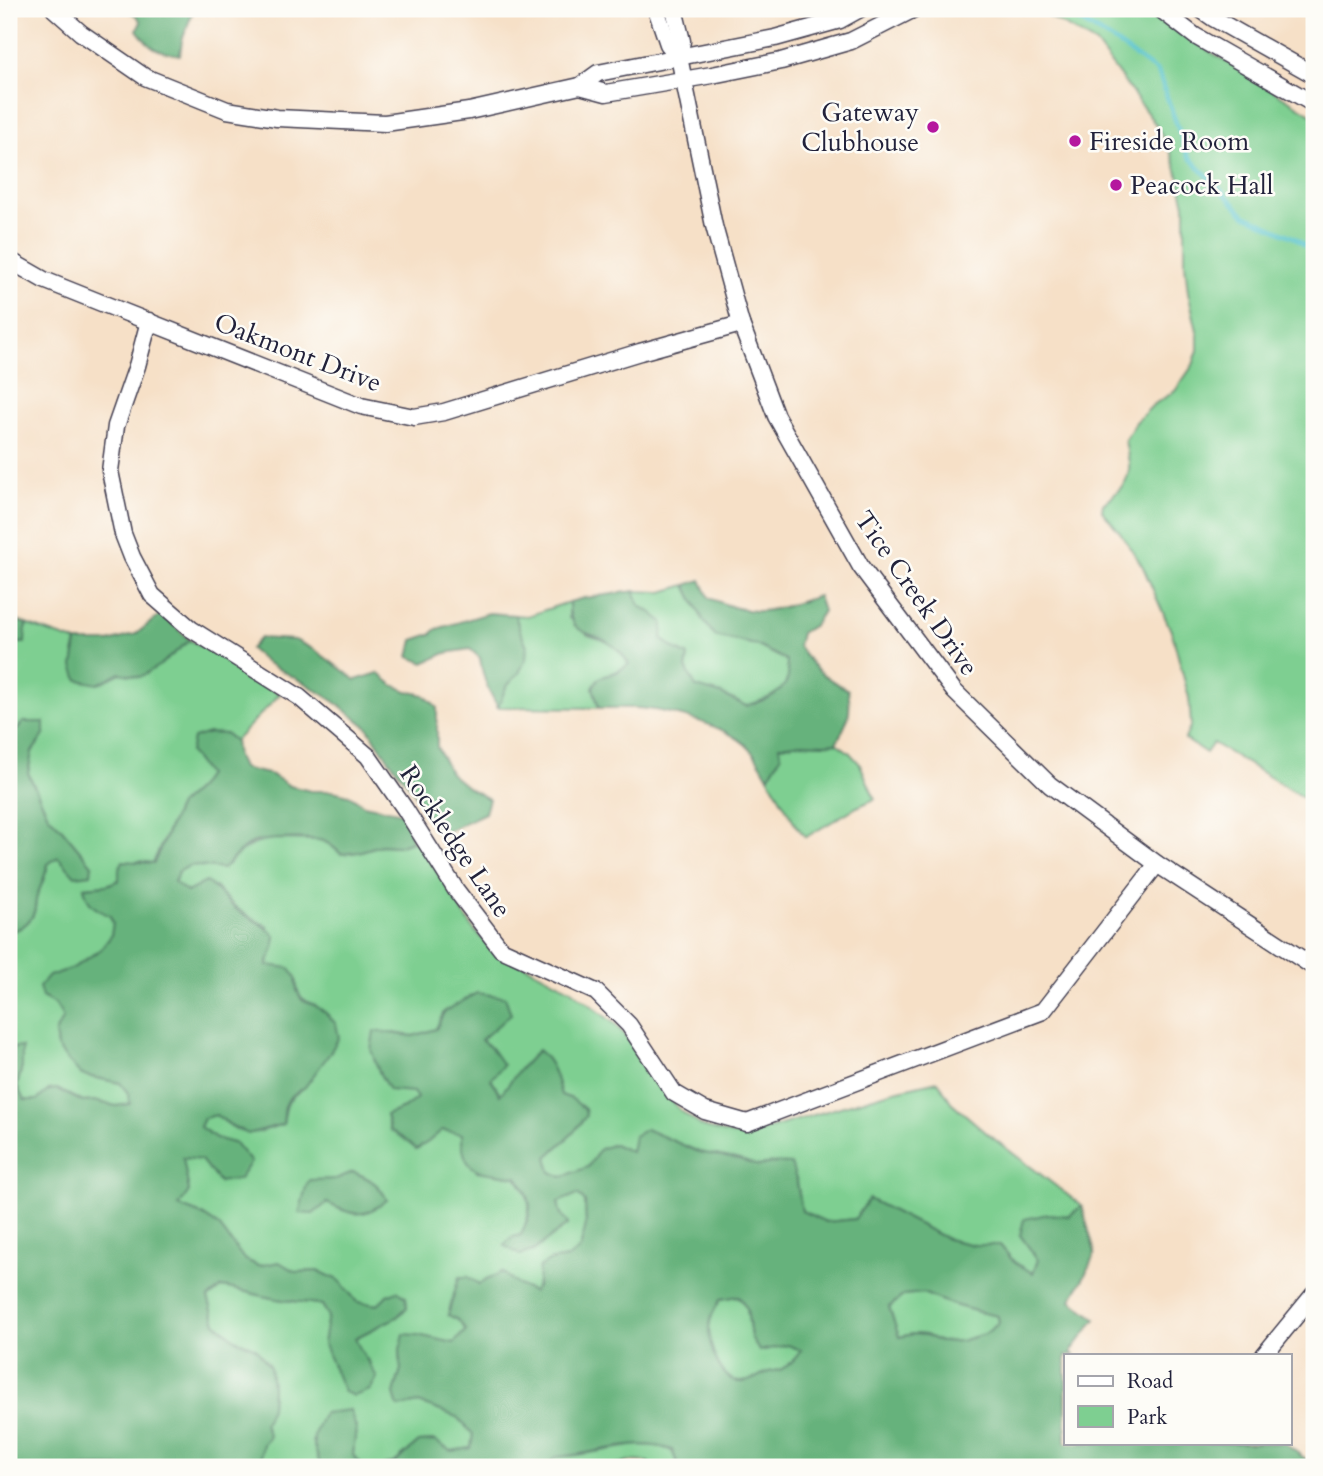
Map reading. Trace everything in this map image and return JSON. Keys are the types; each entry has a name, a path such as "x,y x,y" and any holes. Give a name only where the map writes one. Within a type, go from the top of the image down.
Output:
{"street":[{"path":"54,9 81,33 145,77 227,110 276,118 385,123 470,111 580,86 598,73 775,38 840,20 860,9"},
{"name":"Tice Creek Drive","path":"656,9 668,44 679,57"},
{"name":"Tice Creek Drive","path":"674,9 682,41 679,57 714,226 741,324 776,416 861,567 954,691 1050,785 1157,864 1314,967"},
{"path":"580,86 606,93 781,61 851,41 914,9"},
{"path":"1160,9 1195,36 1314,104"},
{"path":"1200,9 1314,75"},
{"name":"Oakmont Drive","path":"9,260 44,280 361,406 414,417 453,409 741,324"},
{"name":"Rockledge Lane","path":"149,321 116,426 110,471 123,534 152,595 191,629 299,697 369,756 456,890 501,949 596,992 629,1025 674,1093 705,1111 747,1123 1043,1011 1157,864"},
{"path":"1265,1354 1314,1294"}],"green space":[{"path":"125,9 194,9 182,40 180,55 160,51 146,42 137,30 141,22 137,16"},
{"path":"1037,9 1151,9 1177,31 1314,116 1314,805 1213,743 1206,753 1185,739 1191,724 1189,698 1172,633 1143,567 1120,532 1102,511 1103,504 1122,486 1128,476 1125,440 1136,422 1153,405 1175,391 1193,365 1198,350 1198,335 1185,264 1185,205 1177,170 1156,125 1096,44"},
{"path":"701,580 709,598 745,610 772,610 818,596 823,611 814,625 801,633 798,646 820,672 848,690 848,717 836,743 779,746 781,756 768,777 746,745 713,726 648,709 599,708 593,687 599,678 617,672 629,664 612,645 576,627 572,621 569,602 634,591 640,606 663,622 662,638 671,647 688,656 686,668 696,687 721,694 746,706 777,693 786,683 786,660 756,645 715,636 703,620 686,585"},
{"path":"686,585 703,620 715,636 756,645 787,660 788,678 782,689 771,697 746,706 721,694 695,687 686,668 688,656 662,638 652,613 640,606 634,591 662,592"},
{"path":"569,602 569,618 588,635 607,641 620,651 629,664 600,679 593,687 599,708 498,707 506,687 519,673 527,646 515,615 527,616"},
{"path":"489,613 515,615 527,646 526,659 519,673 506,687 498,707 486,684 480,658 470,649 446,653 424,663 409,657 413,640 437,629"},
{"path":"161,614 190,640 160,665 140,677 120,673 98,684 78,680 73,666 77,642 109,642 136,634"},
{"path":"9,617 26,624 25,643 9,642"},
{"path":"26,624 77,642 74,653 98,684 120,673 160,665 190,640 280,694 235,741 226,734 190,752 207,775 198,788 179,805 153,863 139,861 119,870 119,880 107,885 84,887 93,905 110,916 113,923 111,936 101,949 73,968 49,976 42,997 55,1004 64,1017 55,1033 57,1047 82,1075 120,1083 128,1093 130,1104 116,1106 94,1101 83,1102 57,1089 49,1090 37,1100 23,1100 17,1086 22,1067 21,1048 9,1048 9,932 30,920 48,864 58,857 70,869 92,865 48,815 28,773 32,752 44,735 12,735 9,752 9,642 24,643"},
{"path":"260,638 295,640 315,650 356,680 378,673 393,685 424,695 437,707 437,747 450,773 467,787 489,799 485,813 439,835 412,789 367,727 335,702 265,662 250,649"},
{"path":"23,722 44,722 44,735 32,752 28,773 48,815 92,865 91,874 75,876 58,857 48,864 32,916 24,925 9,932 9,752 12,735"},
{"path":"209,733 226,734 235,741 242,768 272,775 290,786 311,791 333,791 349,795 364,805 403,813 412,841 397,846 381,845 341,854 323,841 317,840 258,841 240,851 223,869 191,865 179,871 174,882 187,892 206,882 232,906 275,936 274,948 267,965 289,968 296,977 297,991 302,1000 326,1013 336,1024 339,1037 305,1087 290,1097 285,1106 283,1124 248,1134 216,1115 204,1118 200,1127 216,1138 236,1144 251,1162 239,1179 219,1182 201,1160 183,1158 189,1191 179,1206 202,1215 219,1226 244,1259 258,1266 279,1262 296,1272 319,1271 340,1281 357,1302 378,1305 387,1295 397,1291 406,1297 407,1307 397,1317 355,1338 377,1378 370,1390 354,1396 344,1392 323,1343 328,1315 322,1305 275,1299 222,1287 208,1298 216,1323 235,1339 256,1348 270,1367 271,1408 264,1424 269,1436 263,1444 260,1462 279,1459 299,1467 9,1467 9,1048 22,1047 22,1067 17,1086 24,1100 37,1100 49,1090 57,1089 83,1102 94,1101 116,1106 130,1104 128,1093 120,1083 82,1075 57,1047 55,1033 63,1017 55,1004 42,997 39,987 49,976 73,968 101,949 111,936 113,923 110,916 92,905 84,887 107,885 119,880 119,869 123,861 154,863 179,805 198,788 207,775 190,752 193,738"},
{"path":"836,743 849,752 860,764 875,799 806,837 797,827 768,777 781,756 779,746"},
{"path":"319,840 328,843 341,854 381,845 397,846 412,841 420,844 474,930 490,947 570,989 615,1024 633,1045 666,1095 681,1111 703,1127 733,1135 754,1133 890,1092 938,1081 951,1102 989,1135 1082,1206 1069,1216 1048,1214 1020,1235 1038,1260 1033,1273 1014,1262 1000,1245 974,1245 947,1239 869,1199 855,1219 826,1222 802,1212 797,1182 772,1163 759,1166 699,1152 646,1129 631,1152 614,1144 600,1149 588,1167 562,1177 551,1172 547,1157 573,1133 572,1099 561,1095 551,1065 538,1050 501,1095 491,1079 491,1048 481,1040 477,993 444,1012 436,1029 413,1036 394,1033 413,1092 418,1098 404,1108 386,1115 390,1130 416,1149 442,1130 462,1134 462,1145 477,1171 516,1177 526,1192 529,1212 521,1235 511,1238 533,1251 568,1224 560,1212 558,1202 578,1193 585,1202 586,1226 580,1249 568,1258 549,1261 533,1292 518,1285 502,1272 479,1284 468,1277 458,1320 466,1330 454,1343 400,1349 401,1369 394,1393 398,1407 419,1403 457,1417 473,1434 471,1448 451,1451 435,1441 419,1442 395,1462 382,1467 363,1467 353,1455 356,1428 349,1410 312,1441 321,1467 260,1462 264,1424 271,1407 270,1367 256,1348 235,1339 216,1323 208,1298 222,1287 275,1299 322,1305 328,1315 332,1354 344,1392 370,1363 360,1352 355,1338 397,1317 407,1308 406,1297 397,1292 387,1295 378,1305 357,1302 340,1281 319,1271 296,1272 279,1262 259,1266 244,1259 219,1226 202,1215 178,1206 189,1191 182,1158 201,1159 219,1182 236,1144 216,1138 200,1127 204,1118 216,1115 241,1132 263,1131 283,1124 288,1102 305,1087 316,1006 300,996 296,977 267,965 274,948 267,926 239,910 215,887 187,892 174,883 179,870 191,865 223,869 245,849 264,841","holes":["353,1172 377,1185 387,1200 342,1210 327,1203 319,1181 336,1179"]},
{"path":"477,993 505,997 511,1014 481,1040 491,1048 503,1065 491,1079 500,1095 538,1050 551,1065 561,1095 585,1109 586,1116 573,1133 547,1157 551,1172 562,1177 588,1167 600,1149 614,1144 631,1152 634,1136 646,1129 699,1152 759,1166 772,1163 791,1164 802,1211 826,1222 855,1219 869,1199 947,1239 974,1245 1000,1245 1014,1262 1033,1273 1038,1260 1020,1235 1024,1219 1048,1214 1069,1216 1082,1206 1095,1253 1071,1300 1096,1319 1071,1352 1073,1354 1064,1354 1064,1444 1285,1444 1314,1467 679,1467 672,1450 644,1445 556,1457 546,1467 382,1467 396,1462 419,1442 435,1441 451,1451 471,1448 473,1434 457,1417 419,1403 398,1407 394,1394 401,1369 400,1349 404,1334 454,1343 466,1330 458,1320 448,1315 459,1277 468,1277 479,1284 502,1272 518,1285 533,1292 538,1285 539,1268 549,1261 568,1258 580,1249 586,1225 585,1202 578,1194 558,1202 560,1212 568,1224 533,1251 520,1255 504,1245 511,1238 521,1235 528,1219 529,1199 517,1177 484,1172 470,1165 463,1148 462,1134 442,1130 416,1149 390,1130 386,1115 404,1108 417,1098 413,1092 389,1090 371,1050 374,1031 413,1036 436,1029 444,1012","holes":["923,1293 941,1301 998,1316 999,1323 985,1334 960,1341 940,1342 926,1335 913,1334 899,1337 889,1307 904,1295","739,1296 747,1308 751,1337 759,1351 788,1345 801,1350 793,1361 782,1369 740,1382 733,1380 721,1369 711,1345 709,1329 711,1317 721,1299"]},
{"path":"353,1172 373,1182 387,1200 365,1213 351,1213 327,1203 313,1214 299,1213 309,1180 336,1179"},
{"path":"923,1293 960,1307 998,1316 999,1323 985,1334 960,1341 940,1342 926,1335 913,1334 899,1337 889,1308 904,1295"},
{"path":"738,1296 747,1308 751,1337 802,1350 782,1369 744,1382 733,1380 721,1369 711,1345 709,1329 711,1317 721,1299"},
{"path":"350,1410 356,1428 353,1455 363,1467 321,1467 314,1440 319,1422 324,1413"},
{"path":"637,1445 659,1446 672,1451 679,1467 651,1467 648,1462 628,1461 612,1467 546,1467 556,1457"}],"waterway":[{"path":"1060,9 1158,72 1188,156 1245,215 1295,238 1314,252"}],"place":[{"name":"Gateway Clubhouse","path":"933,127"},
{"name":"Fireside Room","path":"1075,141"},
{"name":"Peacock Hall","path":"1116,185"}]}
